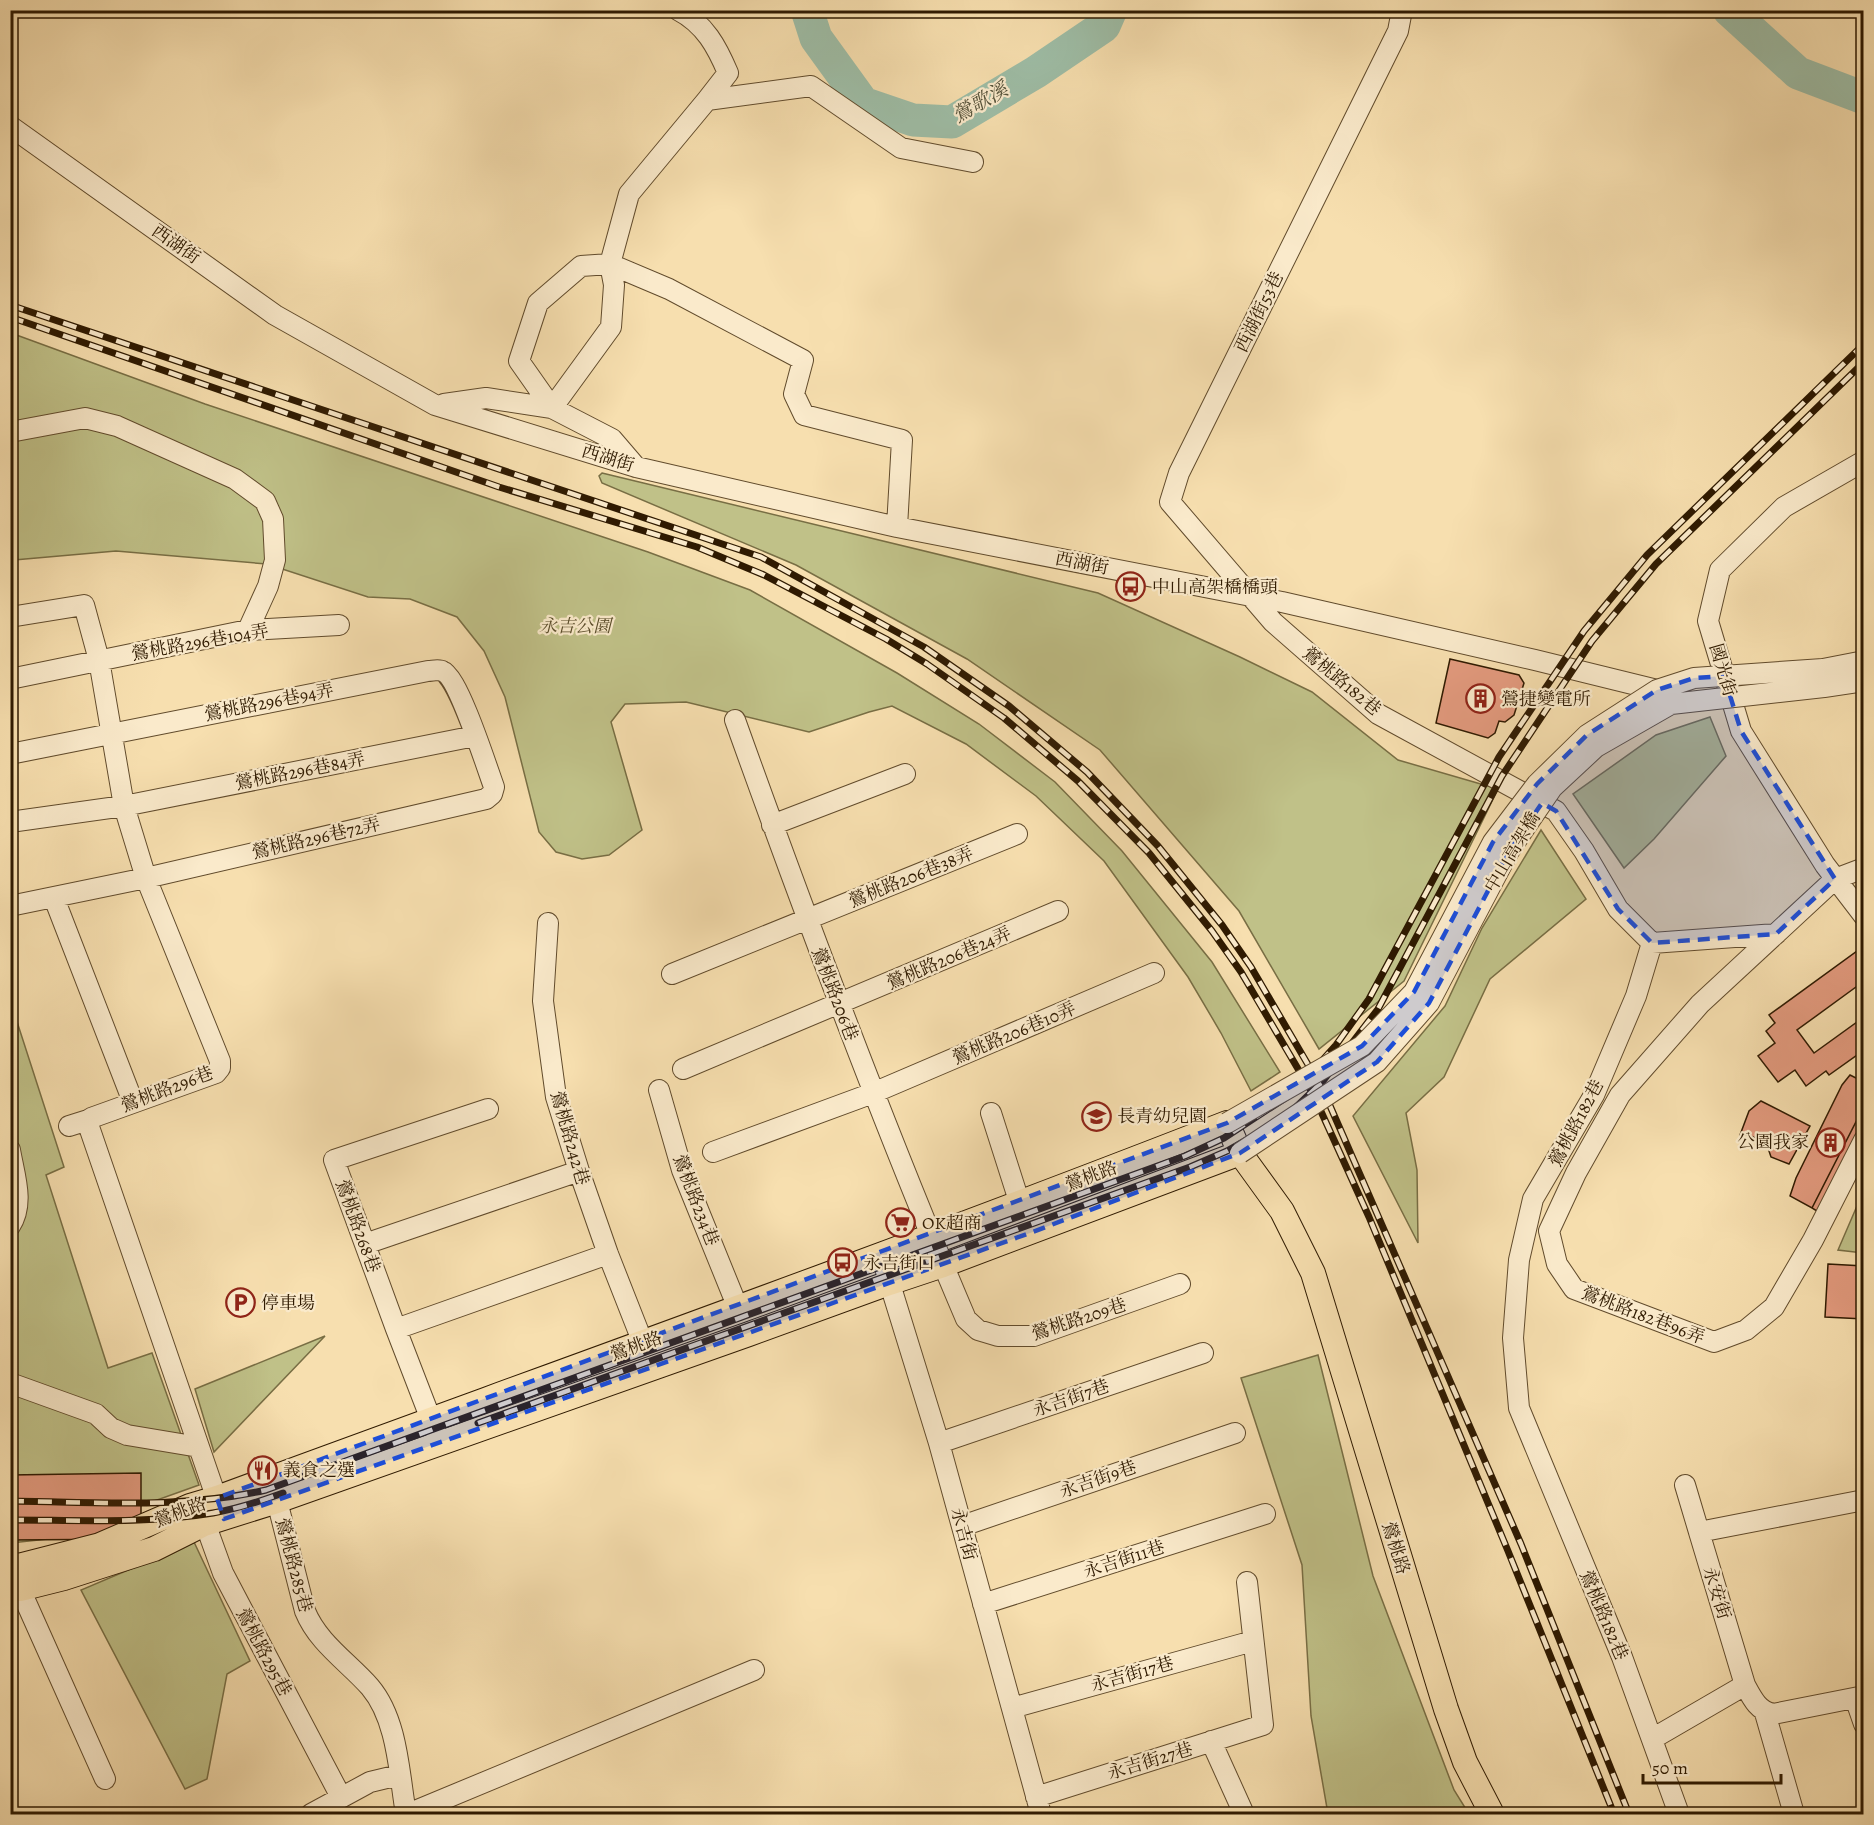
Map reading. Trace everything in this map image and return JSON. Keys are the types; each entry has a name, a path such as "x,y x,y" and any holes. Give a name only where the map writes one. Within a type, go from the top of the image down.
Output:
{"main road":[{"name":"鶯桃路","path":"10,1565 18,1566 100,1545 211,1511 431,1419 1020,1204 1227,1123 1240,1153 1282,1211 1313,1273 1446,1709 1465,1762 1492,1815"},
{"name":"鶯桃路","path":"15,1588 154,1549 211,1511 277,1501 889,1283 943,1266 1240,1153"}],"street":[{"path":"552,408 611,327 614,285 610,264 629,194 728,73 717,46 691,17 678,10"},
{"name":"西湖街53巷","path":"1252,597 1170,502 1179,473 1398,31 1402,10"},
{"path":"707,100 811,86 901,148 973,162"},
{"name":"西湖街","path":"10,126 275,315 435,405 636,467 897,527 1282,602"},
{"path":"552,408 519,361 538,303 581,267 610,264 669,289 803,360 794,394 804,415 902,440 897,527"},
{"path":"435,405 486,398 552,408 612,439 636,467"},
{"path":"10,432 85,418 117,426 235,479 265,501 273,519 275,560 268,586 248,630"},
{"name":"國光街","path":"1863,461 1784,507 1720,570 1708,621 1741,731 1835,879 1863,916"},
{"name":"鶯桃路182巷","path":"1252,597 1281,629 1378,714 1556,811 1584,851 1618,909 1652,943 1636,996 1594,1095 1533,1199 1519,1260 1513,1338 1519,1408 1622,1658 1679,1815"},
{"name":"中山高架橋","path":"1282,602 1536,660 1664,697 1824,687 1863,681"},
{"name":"鶯桃路296巷","path":"10,617 84,604 99,660 124,806 146,878 220,1061 220,1068 216,1074 69,1126"},
{"name":"鶯桃路296巷104弄","path":"10,679 248,630 339,625"},
{"name":"中山高架橋","path":"1240,1153 1377,1062 1428,1003 1509,851 1552,788 1596,747 1694,678 1823,669 1863,660"},
{"name":"鶯桃路296巷94弄","path":"10,754 442,670 449,676 459,692 475,736"},
{"name":"中山高架橋","path":"1227,1123 1362,1046 1414,992 1493,842 1537,784 1587,735 1664,697"},
{"name":"鶯桃路206巷","path":"735,720 806,919 943,1266"},
{"name":"鶯桃路296巷72弄","path":"10,906 146,878 486,799 492,794 494,787 475,736"},
{"name":"鶯桃路296巷84弄","path":"10,822 124,806 475,736"},
{"path":"772,825 905,774"},
{"name":"鶯桃路206巷38弄","path":"672,974 1017,834"},
{"name":"鶯桃路182巷96弄","path":"1863,867 1835,879 1700,1004 1620,1095 1575,1173 1549,1231 1557,1264 1574,1289 1714,1341 1746,1330 1774,1307 1813,1240 1863,1140"},
{"path":"54,898 133,1102"},
{"name":"鶯桃路206巷24弄","path":"682,1069 839,1005 1058,911"},
{"name":"鶯桃路242巷","path":"548,923 543,1001 556,1097 608,1254 644,1343"},
{"path":"1652,943 1776,934"},
{"name":"鶯桃路206巷10弄","path":"713,1152 873,1093 1154,973"},
{"name":"鶯桃路234巷","path":"659,1090 682,1170 738,1308"},
{"name":"鶯桃路268巷","path":"440,1443 334,1160 488,1109"},
{"path":"991,1113 1020,1204"},
{"path":"88,1120 199,1447 211,1511"},
{"path":"10,1150 18,1200 17,1213 10,1227"},
{"path":"365,1244 579,1171"},
{"path":"396,1329 608,1254"},
{"name":"永吉街","path":"881,1255 939,1443 1039,1806"},
{"name":"鶯桃路209巷","path":"943,1266 966,1319 978,1330 998,1336 1034,1336 1180,1284"},
{"name":"永吉街7巷","path":"939,1443 1203,1353"},
{"path":"10,1383 96,1414 111,1428 127,1435 199,1447"},
{"name":"永吉街9巷","path":"962,1526 1235,1432"},
{"name":"永安街","path":"1684,1485 1745,1685 1753,1700 1765,1713"},
{"path":"1699,1532 1863,1500"},
{"name":"鶯桃路285巷","path":"277,1501 305,1611 311,1624 321,1638 371,1688 390,1724 407,1815"},
{"name":"鶯桃路295巷","path":"211,1511 223,1573 340,1797"},
{"name":"永吉街11巷","path":"983,1604 1265,1514"},
{"path":"1247,1582 1253,1641"},
{"path":"15,1588 105,1779"},
{"name":"永吉街17巷","path":"1012,1708 1253,1641"},
{"name":"永吉街27巷","path":"1039,1806 1263,1725 1253,1641"},
{"path":"407,1815 754,1670"},
{"path":"1652,1739 1745,1685"},
{"path":"1794,1815 1765,1713 1773,1714 1859,1697 1863,1724"},
{"path":"1211,1742 1244,1815"},
{"path":"311,1815 370,1782 399,1775"}],"highlighted area":[{"path":"1724,676 1741,731 1835,879 1776,934 1652,943 1618,909 1556,811 1542,803 1509,851 1429,1003 1377,1062 1240,1153 1030,1233 224,1519 217,1498 1227,1123 1362,1046 1414,992 1493,842 1537,784 1587,735 1657,690 1694,678"}],"green space":[{"name":"永吉公園","path":"11,333 205,404 648,552 750,590 897,673 979,724 1055,782 1122,851 1212,962 1280,1072 1251,1091 1188,977 1104,861 1036,796 966,744 892,706 809,732 686,702 625,704 611,722 642,830 609,855 582,859 556,852 539,832 505,697 484,651 457,617 410,599 368,597 267,564 116,551 11,562"},
{"path":"602,473 1098,593 1312,692 1398,760 1498,789 1404,981 1319,1049 1239,911 1100,750 967,659 796,565 602,483 599,476"},
{"path":"1710,717 1726,756 1654,839 1624,868 1573,794 1656,735"},
{"path":"1541,830 1586,899 1490,979 1444,1077 1406,1113 1417,1170 1418,1243 1353,1116 1445,1006 1482,928"},
{"path":"10,1000 64,1167 46,1175 108,1368 152,1353 199,1485 48,1539 11,1543"},
{"path":"1863,1192 1863,1253 1838,1250"},
{"path":"325,1336 214,1452 195,1389"},
{"path":"1318,1355 1373,1576 1454,1790 1469,1814 1328,1814 1311,1716 1302,1565 1241,1378"},
{"path":"194,1542 250,1661 227,1674 207,1779 185,1789 81,1590"}],"building":[{"name":"鶯捷變電所","path":"1450,659 1519,675 1524,683 1514,715 1505,722 1499,721 1495,733 1488,738 1436,723"},
{"path":"1864,946 1864,986 1858,990 1856,987 1797,1030 1814,1053 1864,1017 1864,1050 1829,1075 1826,1071 1806,1086 1795,1070 1778,1082 1758,1056 1775,1043 1766,1031 1775,1023 1769,1015"},
{"name":"公園我家","path":"1850,1075 1864,1082 1864,1106 1812,1208 1790,1196 1796,1178 1842,1085"},
{"path":"1761,1101 1810,1126 1789,1164 1771,1157 1766,1142 1748,1135 1740,1135 1749,1111"},
{"path":"1864,1106 1864,1130 1820,1213 1812,1208"},
{"path":"1828,1264 1864,1266 1864,1319 1825,1317"},
{"path":"141,1473 141,1539 10,1540 10,1475"}],"waterway":[{"name":"鶯歌溪","path":"807,10 816,38 863,103 913,120 952,122 1036,72 1104,26 1111,10"},
{"name":"鶯歌溪","path":"1729,10 1798,73 1864,98"}],"railway":[{"path":"10,305 761,557 924,647 1009,706 1087,772 1158,846 1222,925 1251,967 1324,1092 1521,1544 1629,1814"},
{"path":"10,317 499,487 697,547 764,575 886,639 927,664 1004,718 1078,781 1149,853 1212,931 1241,972 1314,1096 1369,1217 1614,1814"},
{"path":"10,1501 171,1502 235,1496 266,1490 1185,1156 1224,1138 1293,1093 1336,1045 1369,999 1499,757 1584,631 1647,555 1864,344"},
{"path":"478,1423 1190,1167 1227,1151 1262,1131 1295,1108 1323,1081 1378,1009 1502,776 1592,641 1656,564 1864,362"},
{"path":"10,1520 162,1519 213,1513 283,1493"}],"place":[{"name":"中山高架橋橋頭","path":"1131,587"},
{"name":"鶯捷變電所","path":"1480,699"},
{"name":"長青幼兒園","path":"1096,1116"},
{"name":"公園我家","path":"1830,1142"},
{"name":"OK超商","path":"901,1223"},
{"name":"永吉街口","path":"842,1263"},
{"name":"停車場","path":"240,1303"},
{"name":"義食之選","path":"262,1470"}]}
